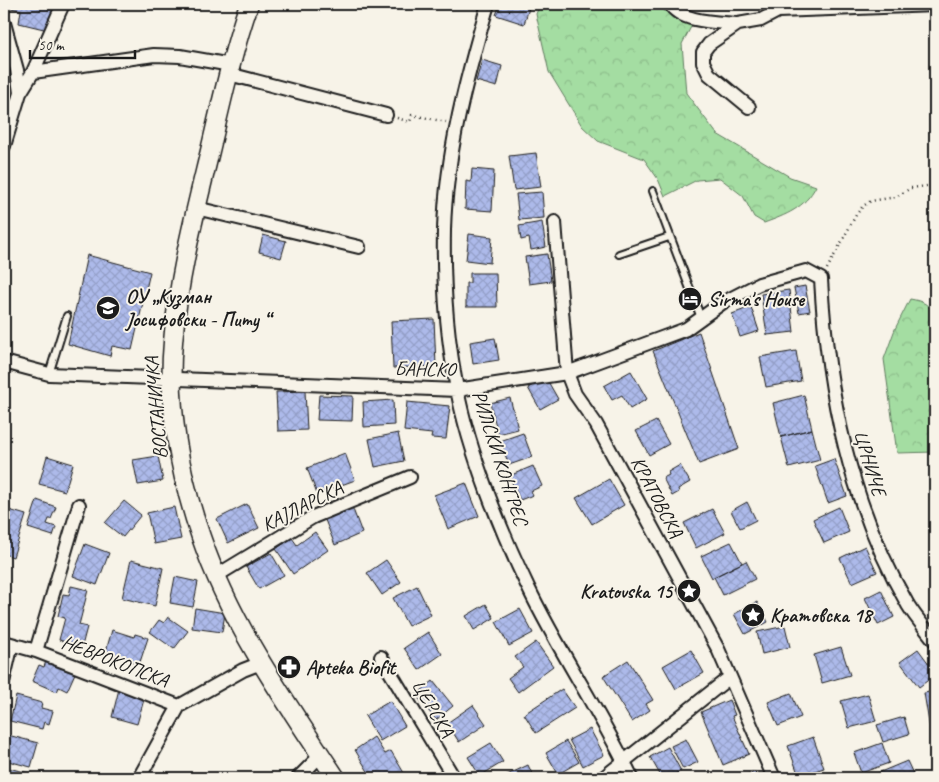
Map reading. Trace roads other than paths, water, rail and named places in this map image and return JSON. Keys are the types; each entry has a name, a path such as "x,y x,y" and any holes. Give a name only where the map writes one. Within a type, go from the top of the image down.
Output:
{"street":[{"path":"4,146 20,93 33,72 63,4"},
{"name":"ВОСТАНИЧКА","path":"249,4 230,70 196,208 177,306 172,344 172,379 182,465 190,504 216,576 261,663 336,778"},
{"name":"РИЛСКИ КОНГРЕС","path":"488,4 473,56 458,124 449,177 444,229 447,314 457,390 497,518 528,588 632,778"},
{"path":"670,4 673,9 700,20 738,24 761,20 778,8 935,5"},
{"path":"4,23 20,93"},
{"path":"738,24 708,44 702,58 709,74 749,106"},
{"path":"33,72 154,54 230,70 386,115"},
{"path":"196,208 359,248"},
{"name":"КРАТОВСКА","path":"555,222 566,373 575,394 596,424 713,641 774,778"},
{"name":"БАНСКО","path":"4,362 49,374 457,390 566,373 686,329 722,303 767,282 800,271 806,271 821,279"},
{"name":"ЦРНИЧЕ","path":"821,279 823,333 837,413 851,474 896,583 909,607 935,641"},
{"name":"КАЈЛАРСКА","path":"216,576 313,517 410,477"},
{"name":"НЕВРОКОПСКА","path":"36,651 80,505"},
{"name":"НЕВРОКОПСКА","path":"10,643 36,651 180,706"},
{"name":"ЦЕРСКА","path":"381,657 454,778"},
{"path":"139,778 180,706 243,670 261,663"},
{"path":"603,778 730,677"},
{"path":"298,778 321,755"}],"lane":[{"path":"653,191 701,318"},
{"path":"619,254 669,237"},
{"path":"49,374 67,316"},
{"path":"4,690 10,643"}],"place":[{"name":"Sirma's House","path":"690,299"},
{"name":"ОУ „Кузман Јосифовски - Питу “","path":"108,308"},
{"name":"Kratovska 15","path":"689,591"},
{"name":"Кратовска 18","path":"753,615"},
{"name":"Apteka Biofit","path":"289,667"}]}
